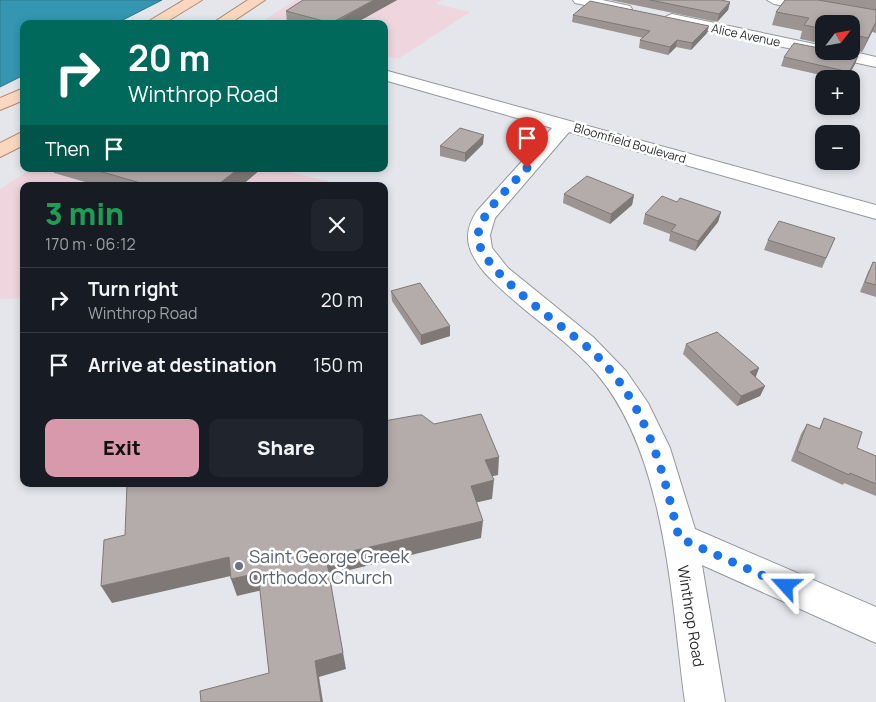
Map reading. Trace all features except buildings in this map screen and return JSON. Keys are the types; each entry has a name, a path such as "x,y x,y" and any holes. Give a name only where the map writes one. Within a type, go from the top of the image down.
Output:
{"main road":[{"path":"158,20 194,0"},
{"path":"207,20 206,18 238,0"},
{"path":"225,20 258,0"},
{"path":"0,105 20,94"},
{"path":"0,151 20,139"}],"street":[{"path":"580,0 636,12"},
{"path":"774,0 876,19"},
{"name":"Alice Avenue","path":"655,16 815,49"},
{"name":"Alice Avenue","path":"860,59 876,62"},
{"name":"Bloomfield Boulevard","path":"388,76 876,212"},
{"name":"Winthrop Road","path":"565,125 485,216 478,231 480,247 499,273 594,353 626,391 651,436 679,538 705,702"},
{"path":"679,538 876,625"}],"shaded area":[{"path":"296,0 442,0 436,4 470,12 398,59 388,56 388,20 264,20"},
{"path":"26,172 289,172 331,182 20,182 20,298 0,299 0,189"}],"water":[{"path":"0,0 162,0 123,20 20,20 20,77 0,87"}],"place":[{"name":"Saint George Greek Orthodox Church","path":"239,566"}],"route":[{"path":"527,168 485,216 481,224 478,231 478,239 484,254 499,273 510,283 594,353 626,391 651,436 679,538 786,586"}]}
